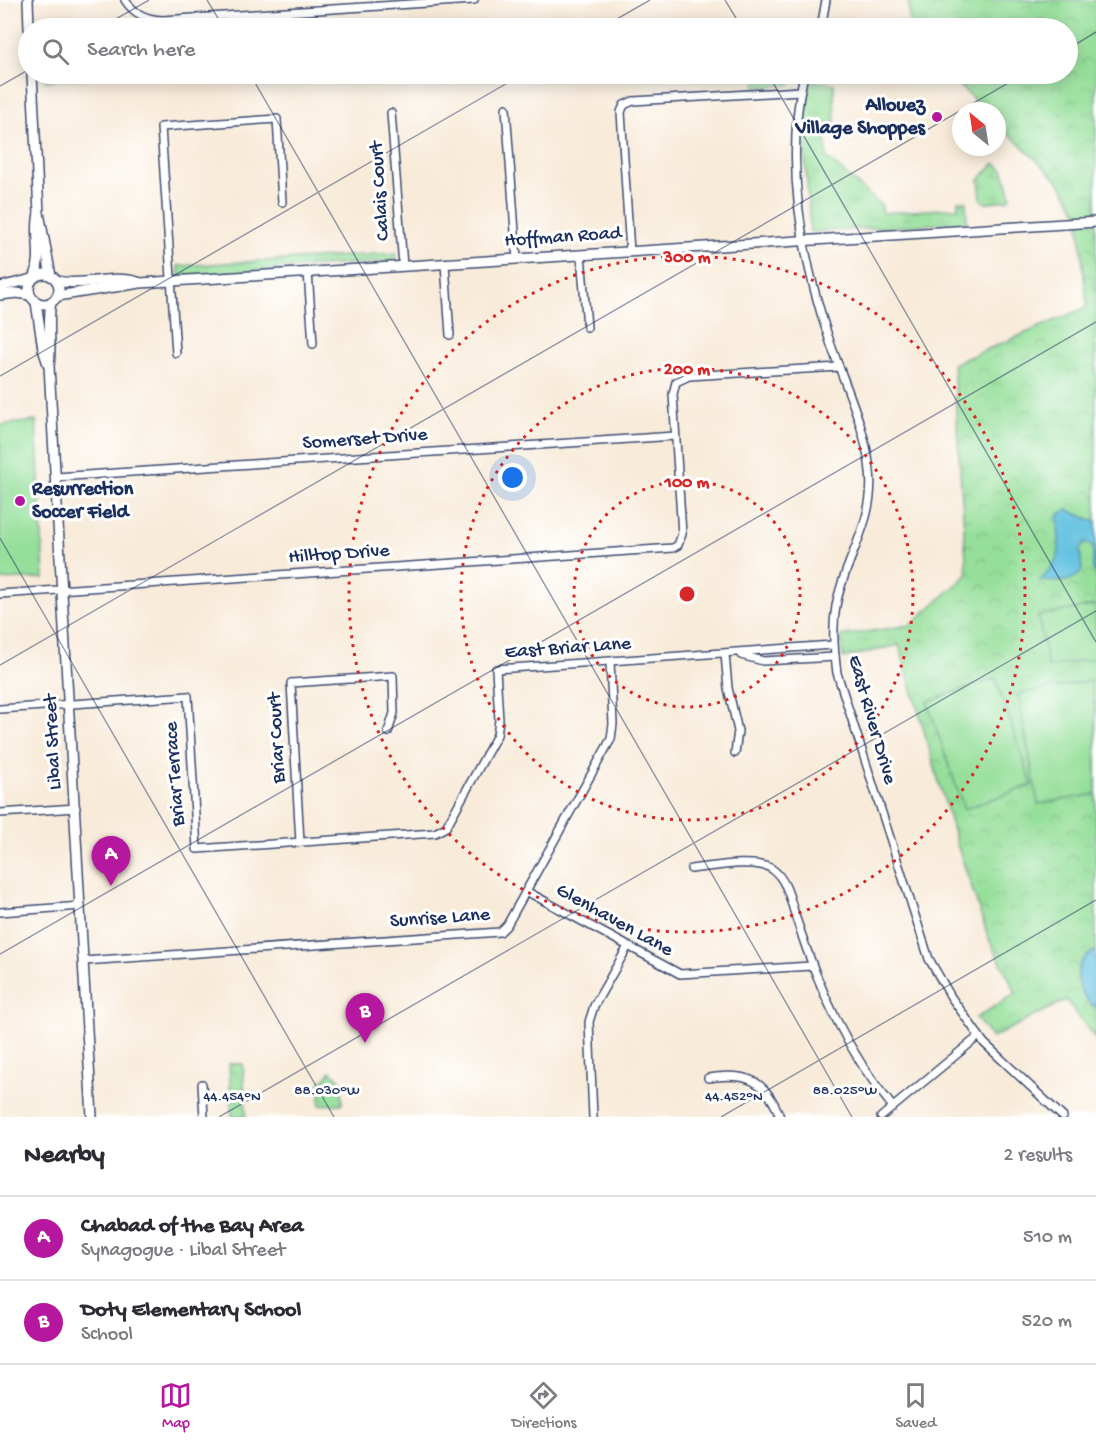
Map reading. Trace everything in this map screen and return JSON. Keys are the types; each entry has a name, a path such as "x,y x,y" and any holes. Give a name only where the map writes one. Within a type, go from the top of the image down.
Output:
{"street":[{"path":"28,0 29,18"},
{"path":"125,0 145,18"},
{"path":"188,18 366,4 478,0"},
{"path":"823,18 826,0"},
{"path":"0,295 17,293 33,299 54,299 54,279 39,213 33,84"},
{"name":"East River Drive","path":"802,84 796,151 803,241 839,367 864,442 870,470 871,499 836,606 833,645 835,657 875,795 929,959 951,997 979,1036 1063,1117"},
{"path":"630,252 621,112 624,105 633,101 800,91"},
{"path":"506,108 517,259"},
{"name":"Calais Court","path":"391,113 403,266"},
{"path":"176,353 160,127 277,119 282,202"},
{"path":"33,299 29,287 34,278 39,256 35,228 39,213"},
{"name":"Hoffman Road","path":"54,299 140,283 1096,222"},
{"path":"581,255 586,327"},
{"path":"445,264 450,335"},
{"path":"308,272 313,344"},
{"path":"0,287 43,274 54,279"},
{"name":"Hoffman Road","path":"54,279 78,284 122,279 140,283"},
{"name":"Libal Street","path":"33,299 43,349 49,366"},
{"name":"Libal Street","path":"54,299 49,315 52,348 49,366 92,1117"},
{"path":"675,436 673,394 676,382 689,376 839,367"},
{"name":"Somerset Drive","path":"56,477 675,436"},
{"name":"Hilltop Drive","path":"0,594 667,550 678,545 682,534 675,436"},
{"name":"East Briar Lane","path":"197,849 439,832 446,827 497,735 499,720 496,669 738,654 833,645"},
{"path":"725,654 728,688 738,731 735,753"},
{"name":"East Briar Lane","path":"738,654 763,661 835,657"},
{"name":"Sunrise Lane","path":"84,961 497,933 507,925 611,739 613,724 610,662"},
{"name":"Briar Court","path":"300,842 291,682 393,676 394,713 388,732"},
{"name":"Briar Terrace","path":"70,704 188,696 197,849"},
{"path":"0,709 70,704"},
{"path":"0,813 76,808"},
{"path":"691,868 760,864 778,873 786,887 811,966 847,1042 893,1107"},
{"name":"Glenhaven Lane","path":"526,891 670,971 685,975 811,966"},
{"path":"0,912 81,906"},
{"path":"593,1117 589,1022 594,1006 627,948"},
{"path":"881,1117 979,1036"},
{"path":"708,1078 733,1074 755,1081 772,1100 780,1117"},
{"path":"202,1084 204,1117"}],"green space":[{"path":"908,0 1096,0 1096,1040 1066,1000 992,1038 976,1018 1016,993 989,939 957,844 899,645 843,658 841,636 910,625 967,575 953,364 1087,307 1078,213 1061,184 1006,131 1006,102 977,102 958,84 1078,84 1078,18 909,18"},
{"path":"756,84 790,84 790,85 756,88"},
{"path":"809,84 834,84 835,123 804,125"},
{"path":"810,133 825,133 827,158 882,206 882,213 958,208 958,201 966,201 967,222 810,232 804,136"},
{"path":"995,163 1004,171 1011,197 1007,200 985,203 981,199 979,180"},
{"path":"396,253 394,261 179,276 178,266"},
{"name":"Resurrection Soccer Field","path":"36,421 44,578 0,580 0,425"},
{"path":"1096,605 1096,658 1048,667 1038,616"},
{"path":"995,678 1032,785 964,809 927,702"},
{"path":"1090,681 1096,715 1096,794 1038,804 1018,694"},
{"path":"229,1064 243,1064 246,1117 232,1117"},
{"path":"331,1071 341,1081 342,1104 320,1105 320,1084"}],"water":[{"path":"1068,510 1096,522 1096,574 1093,569 1093,546 1085,542 1080,549 1082,570 1079,575 1064,581 1040,581 1057,558 1059,552 1058,518 1060,513"},
{"path":"1096,951 1096,1008 1083,994 1078,978 1082,962 1087,955"}],"place":[{"name":"Allouez Village Shoppes","path":"937,117"},
{"name":"Resurrection Soccer Field","path":"20,501"},
{"name":"Chabad of the Bay Area","path":"111,886"},
{"name":"Doty Elementary School","path":"365,1043"}]}
